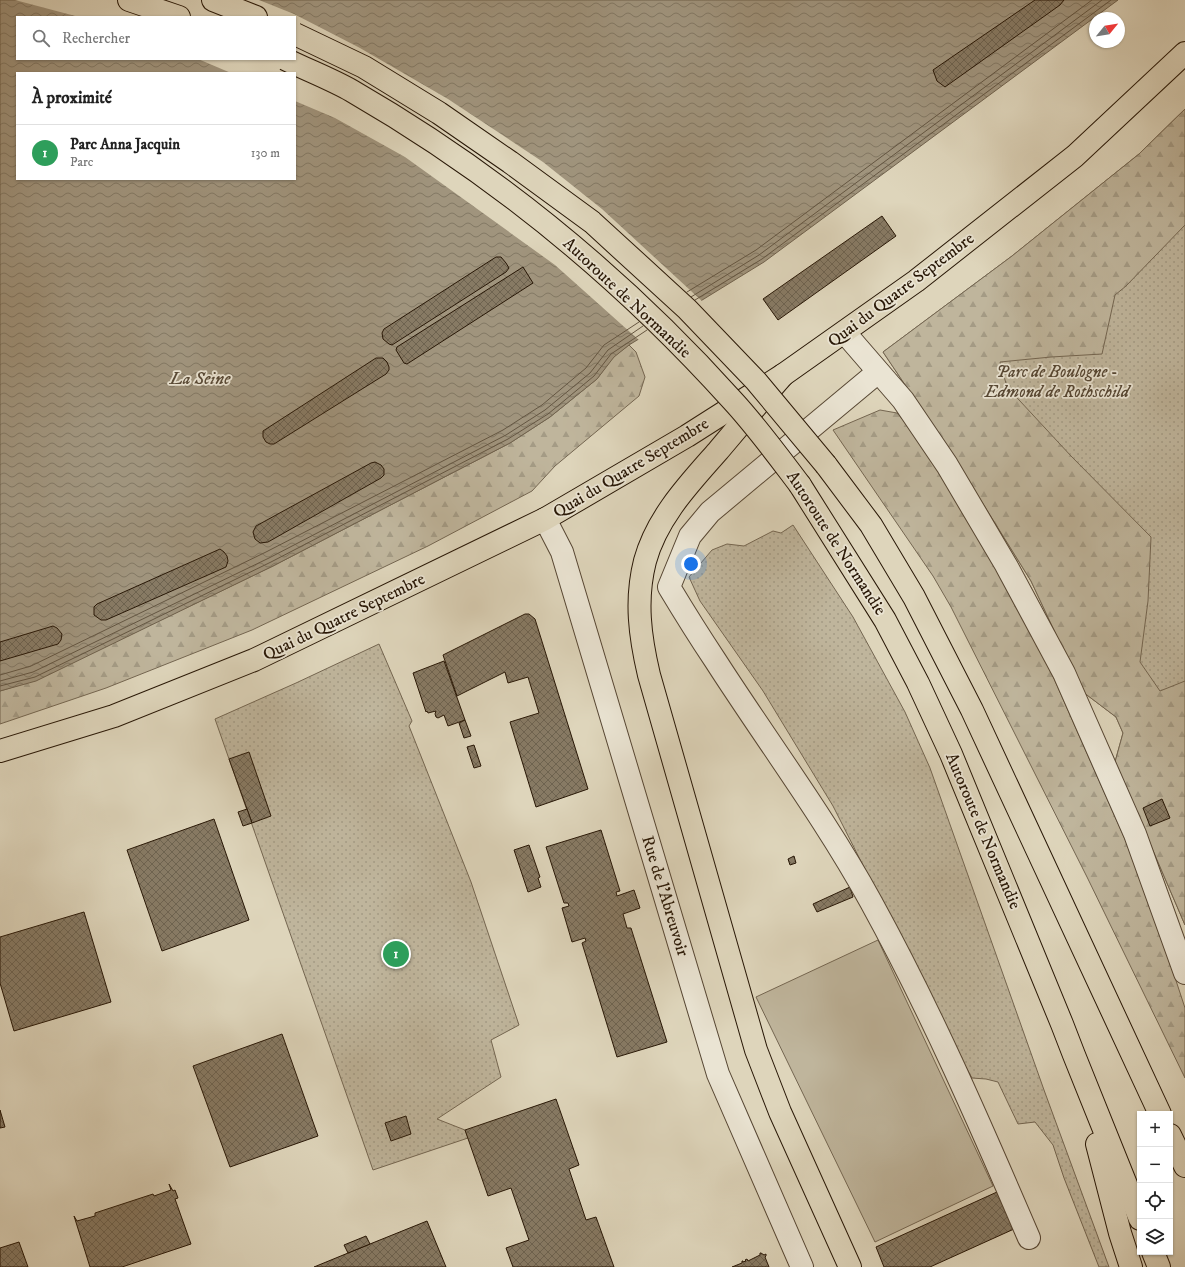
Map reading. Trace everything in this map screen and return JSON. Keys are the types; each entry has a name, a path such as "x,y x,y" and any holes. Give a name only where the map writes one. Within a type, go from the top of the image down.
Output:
{"main road":[{"path":"129,0 176,16"},
{"path":"213,0 253,16"},
{"name":"Autoroute de Normandie","path":"296,34 364,67 439,113 510,162 592,222 687,309 756,381 826,465 871,525 914,597 972,710 1159,1111"},
{"name":"Quai du Quatre Septembre","path":"0,751 114,716 254,660 544,519 687,436 783,375 845,333 916,281 1075,156 1185,53"},
{"name":"Autoroute de Normandie","path":"287,60 351,91 425,136 494,184 573,246 666,330 733,401 764,437 800,485 885,620 918,683 951,754 1137,1212"},
{"path":"783,375 684,490 667,512 645,560 640,590 639,619 649,675 756,1050 780,1112 850,1267"},
{"path":"1074,1055 1120,1233 1131,1267"},
{"path":"1173,1141 1185,1166"},
{"path":"1154,1255 1159,1267"}],"street":[{"path":"845,333 903,400 947,465 1006,565 1064,673 1135,834 1185,974"},
{"path":"878,372 710,512 690,536 669,587 715,661 812,802 871,901 936,1028 984,1132 1029,1238"},
{"name":"Rue de l'Abreuvoir","path":"544,519 562,552 718,1074 802,1267"}],"green space":[{"name":"Parc de Boulogne - Edmond de Rothschild","path":"1185,109 1185,925 1115,762 1123,733 1116,717 1083,692 1031,581 957,462 883,352 1012,256 1139,154"},
{"name":"Parc de Boulogne - Edmond de Rothschild","path":"1185,109 1185,225 1126,286 1115,295 1102,354 1000,362 1007,387 1071,456 1151,537 1148,601 1140,662 1160,691 1185,681 1185,925 1115,762 1123,733 1116,717 1083,692 1031,581 957,462 883,352 1012,256 1139,154"},
{"path":"629,345 636,352 645,377 639,396 555,466 532,491 428,546 252,630 106,688 0,724 0,691 36,680 273,566 510,443 550,417 597,379 613,357"},
{"path":"880,410 897,413 917,436 978,536 1044,656 1143,880 1185,1008 1185,1078 1087,877 951,607 933,576 833,430"},
{"path":"793,525 853,617 905,712 930,768 1044,1090 1109,1267 1099,1267 1064,1178 1053,1145 1035,1122 1018,1124 998,1082 972,1078 833,806 763,691 700,601 689,577 712,550 727,544 744,546 773,531 781,533"},
{"path":"379,644 412,721 409,726 471,882 519,1025 491,1040 501,1077 437,1119 465,1130 468,1138 373,1170 215,719"},
{"path":"878,940 993,1186 875,1242 756,997"}],"water":[{"name":"La Seine","path":"0,0 1118,0 1102,12 1089,12 1089,21 764,262 629,345 614,357 597,379 550,417 510,443 273,566 36,681 0,691"}],"pier":[{"path":"15,0 259,0 294,14 360,48 448,99 543,162 602,209 703,302 640,341 555,265 405,157 335,118 296,101 296,72 229,72 200,60 296,60 296,16 75,16"}],"building":[{"path":"1035,0 1064,0 1060,5 945,87 937,81 933,70"},
{"path":"882,216 896,236 778,320 763,299"},
{"path":"496,257 501,257 506,263 509,268 506,272 392,345 383,339 382,333 384,329"},
{"path":"523,267 533,283 407,364 404,363 396,350 397,347"},
{"path":"376,358 383,358 387,362 389,370 386,374 274,444 266,442 263,437 263,431"},
{"path":"375,462 381,465 384,469 384,475 381,478 268,542 260,543 255,539 253,532 256,526"},
{"path":"220,549 227,556 228,561 226,567 106,620 101,620 94,615 94,607 97,604"},
{"path":"525,614 529,614 535,619 588,789 536,807 510,722 539,713 528,677 508,683 505,672 457,696 443,655"},
{"path":"53,626 62,634 61,640 58,644 0,661 0,642"},
{"path":"444,661 465,720 448,726 444,715 438,718 435,714 436,711 426,712 413,673"},
{"path":"465,720 471,736 464,738 459,723"},
{"path":"474,745 481,766 474,768 467,747"},
{"path":"249,752 271,816 252,823 229,759"},
{"path":"1162,799 1170,818 1150,826 1143,808"},
{"path":"247,809 252,823 243,826 238,812"},
{"path":"214,819 249,920 162,951 127,850"},
{"path":"601,830 620,891 616,892 617,896 634,890 640,908 623,914 627,928 631,928 667,1042 617,1057 582,943 586,941 585,938 572,942 562,908 569,906 568,903 564,903 546,847"},
{"path":"529,845 540,877 538,878 541,887 528,892 514,850"},
{"path":"794,856 796,863 790,865 788,859"},
{"path":"850,887 853,897 817,912 813,904"},
{"path":"84,912 111,1002 14,1031 0,983 0,937"},
{"path":"282,1034 318,1136 230,1167 193,1066"},
{"path":"556,1099 579,1165 569,1169 586,1220 596,1217 614,1267 513,1267 506,1248 529,1240 511,1188 488,1196 465,1130"},
{"path":"0,1110 5,1127 0,1128"},
{"path":"406,1116 411,1134 391,1141 385,1123"},
{"path":"169,1184 173,1191 175,1190 178,1198 175,1199 191,1244 122,1267 90,1267 74,1216 77,1221 95,1216 95,1213 153,1194 154,1196 171,1190"},
{"path":"997,1192 1014,1229 930,1267 884,1267 876,1247"},
{"path":"427,1221 446,1267 314,1267 370,1244"},
{"path":"366,1236 370,1244 348,1253 344,1245"},
{"path":"19,1242 28,1267 0,1267 0,1248"},
{"path":"760,1253 764,1255 766,1254 765,1257 769,1267 732,1267 742,1263 742,1261 746,1261 745,1260 747,1259 748,1261 760,1255"}],"place":[{"name":"Parc Anna Jacquin","path":"396,954"}]}
